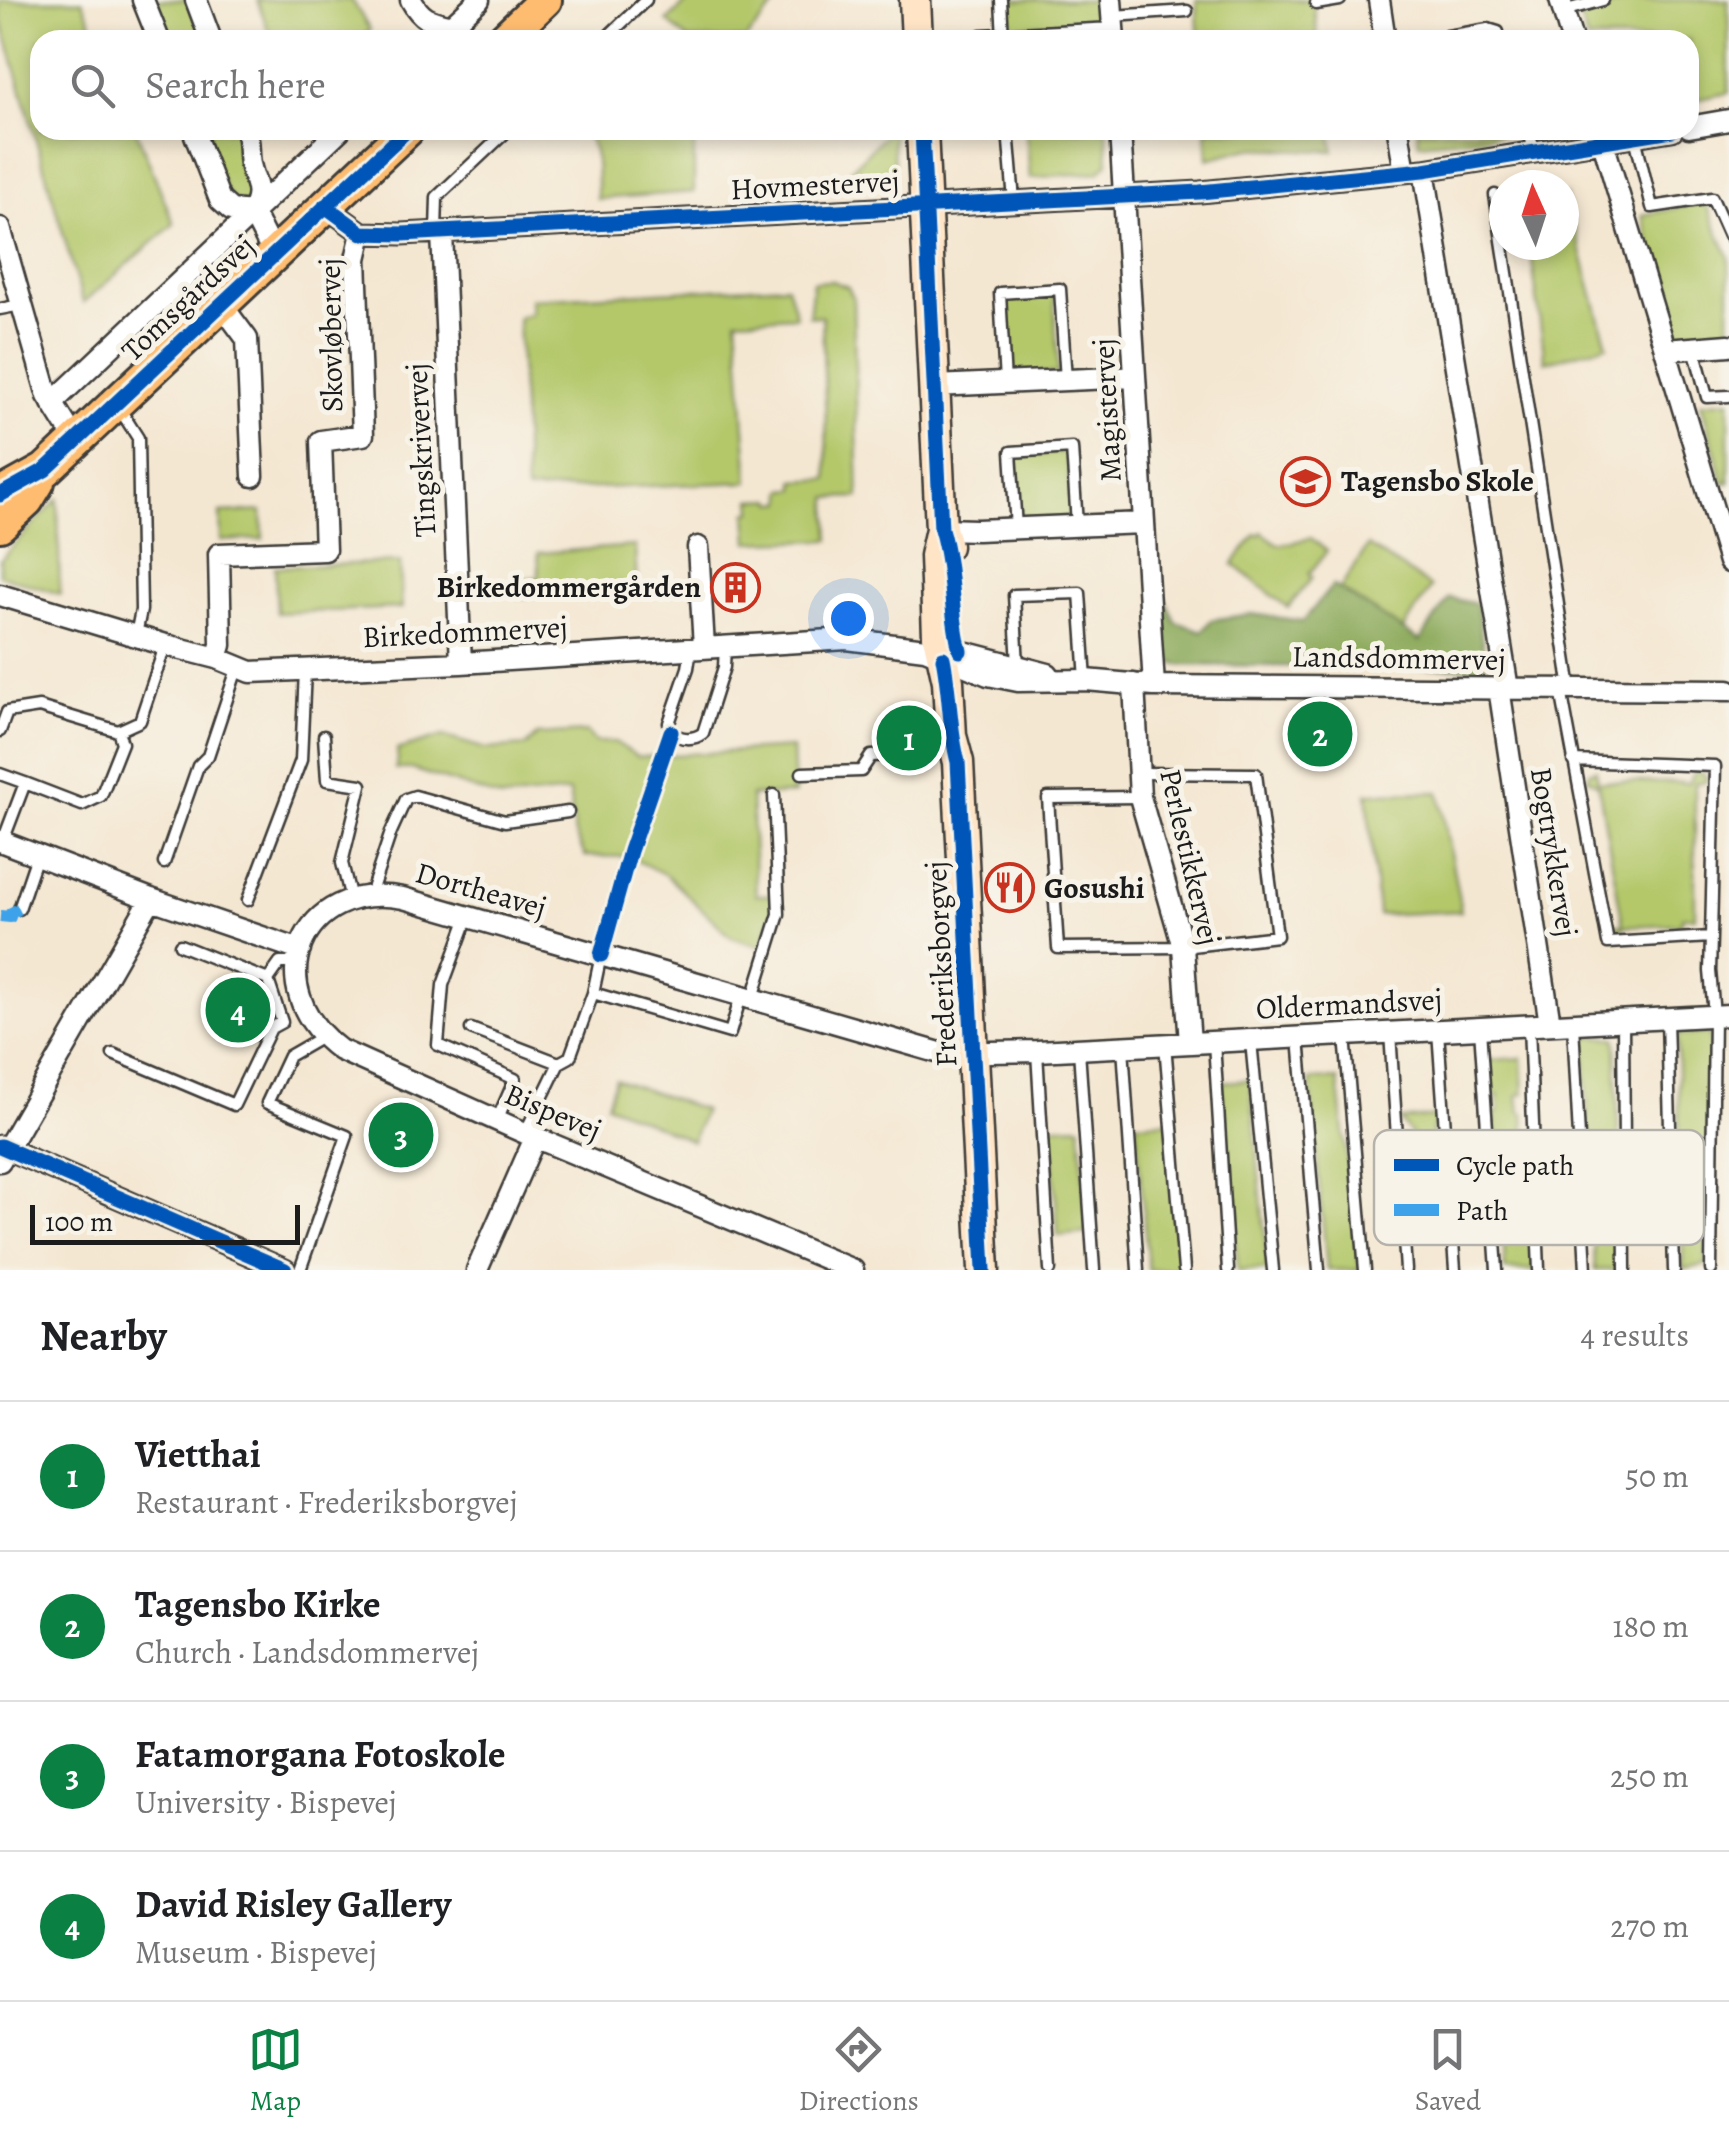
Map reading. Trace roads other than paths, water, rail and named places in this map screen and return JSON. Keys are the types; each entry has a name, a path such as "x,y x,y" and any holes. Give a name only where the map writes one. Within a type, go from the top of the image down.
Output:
{"main road":[{"path":"514,30 545,0"},
{"name":"Tomsgårdsvej","path":"0,495 45,470 396,140"},
{"name":"Tomsgårdsvej","path":"0,524 27,500 45,470"}],"street":[{"path":"143,0 155,30"},
{"path":"196,0 208,30"},
{"path":"411,0 418,13 443,30"},
{"path":"452,30 463,0"},
{"path":"454,30 479,0"},
{"path":"915,0 916,30"},
{"path":"1379,0 1384,30"},
{"path":"1562,6 1569,30"},
{"path":"1067,30 1109,24"},
{"path":"1699,125 1729,120"},
{"path":"197,140 220,200 231,210 252,212"},
{"path":"249,140 249,160 259,199 252,212"},
{"name":"Tomsgårdsvej","path":"52,404 329,140"},
{"name":"Frederiksborgvej","path":"923,140 942,529 934,556 938,636 955,658 948,682 950,755 984,1270"},
{"name":"Magistervej","path":"1121,140 1143,523 1144,685"},
{"name":"Bogtrykkervej","path":"1402,140 1414,171 1504,689 1540,1024"},
{"name":"Hovmestervej","path":"362,233 439,233 1124,197 1414,171 1535,153 1585,140"},
{"path":"1602,140 1665,350 1719,496 1729,562"},
{"path":"325,206 362,233"},
{"path":"252,212 274,255"},
{"path":"0,228 10,307 48,396 76,441"},
{"name":"Skovløbervej","path":"218,658 219,554 325,550 322,441 363,435 356,259 362,233"},
{"name":"Tingskrivervej","path":"439,233 460,664"},
{"path":"221,304 247,339 252,476"},
{"path":"1665,350 1729,345"},
{"path":"936,386 1135,377"},
{"path":"942,529 1143,523"},
{"path":"698,547 698,648"},
{"name":"Birkedommervej","path":"0,595 218,658 251,672 460,664 847,639 925,649 955,658"},
{"name":"Landsdommervej","path":"955,658 988,675 1018,681 1729,690"},
{"name":"Landsdommervej","path":"955,658 986,659 1078,680"},
{"name":"Perlestikkervej","path":"1144,685 1140,797 1183,947 1190,1043"},
{"path":"1,842 298,956"},
{"path":"322,1037 302,1007 297,989 298,956 318,920 334,907 361,897"},
{"name":"Dortheavej","path":"361,897 403,898 940,1054 972,1053"},
{"path":"151,899 3,1152 285,1270"},
{"name":"Oldermandsvej","path":"972,1053 1722,1015"},
{"name":"Bispevej","path":"322,1037 340,1050 530,1136 853,1270"},
{"path":"477,1270 530,1136"}],"lane":[{"path":"614,30 646,0"},
{"path":"1001,0 1003,30"},
{"path":"1316,4 1340,0"},
{"path":"1562,6 1603,0"},
{"path":"1109,24 1187,11"},
{"path":"439,233 437,197 497,140"},
{"path":"1009,140 1014,201"},
{"path":"1531,140 1535,153"},
{"path":"1635,140 1652,206 1712,198 1729,236"},
{"path":"1504,260 1573,761 1608,944 1712,938"},
{"path":"1005,382 1000,293 1060,290 1066,380"},
{"path":"1694,348 1707,397 1729,396"},
{"path":"116,403 138,438 141,610 136,636"},
{"path":"1016,528 1010,452 1072,448 1077,525"},
{"path":"1018,665 1014,595 1080,593 1078,680"},
{"path":"0,731 7,712 39,708 118,732 140,721 166,645"},
{"path":"698,648 669,723 671,732 684,738 704,733 724,667 725,646"},
{"path":"164,862 198,766 208,756 238,665"},
{"path":"248,900 300,760 305,670"},
{"path":"0,774 82,805 101,796 122,743 118,732"},
{"path":"324,736 326,780 361,785 342,863 361,897"},
{"path":"802,773 861,770 871,756 894,755"},
{"path":"1573,761 1715,766 1710,971 1722,1015 1711,1270"},
{"path":"1138,772 1256,774 1277,936 1183,947 1058,948 1048,798 1140,797"},
{"path":"1,842 25,783"},
{"path":"361,897 406,799 415,796 505,821 568,812"},
{"path":"594,993 730,1033 779,914 774,796"},
{"path":"19,910 37,855"},
{"path":"468,916 443,985 438,1045 514,1079 496,1120"},
{"path":"114,1054 234,1104 271,1028 282,1022 268,980 180,945"},
{"path":"268,980 280,963 298,956"},
{"path":"530,1136 558,1063 570,1057 594,993 602,956"},
{"path":"1667,1018 1670,1130"},
{"path":"1623,1020 1624,1130"},
{"path":"1573,1023 1579,1130"},
{"path":"1540,1024 1540,1130"},
{"path":"1480,1028 1487,1130"},
{"path":"471,1029 558,1063"},
{"path":"1438,1030 1445,1130"},
{"path":"1390,1032 1397,1130"},
{"path":"1345,1035 1366,1270"},
{"path":"300,1270 347,1136 266,1103 289,1056 322,1037"},
{"path":"1299,1037 1319,1270"},
{"path":"1251,1040 1273,1270"},
{"path":"1214,1042 1228,1270"},
{"path":"1165,1044 1184,1270"},
{"path":"1123,1046 1138,1270"},
{"path":"1080,1048 1094,1270"},
{"path":"1037,1051 1050,1270"},
{"path":"1404,1245 1406,1270"},
{"path":"1453,1245 1455,1270"},
{"path":"1495,1245 1497,1270"},
{"path":"1539,1245 1539,1270"},
{"path":"1585,1245 1586,1270"},
{"path":"1625,1245 1625,1270"},
{"path":"1673,1245 1674,1270"}],"place":[{"name":"Tagensbo Skole","path":"1306,481"},
{"name":"Birkedommergården","path":"736,587"},
{"name":"Tagensbo Kirke","path":"1320,734"},
{"name":"Vietthai","path":"909,738"},
{"name":"Gosushi","path":"1009,888"},
{"name":"David Risley Gallery","path":"238,1010"},
{"name":"Fatamorgana Fotoskole","path":"401,1135"}]}
